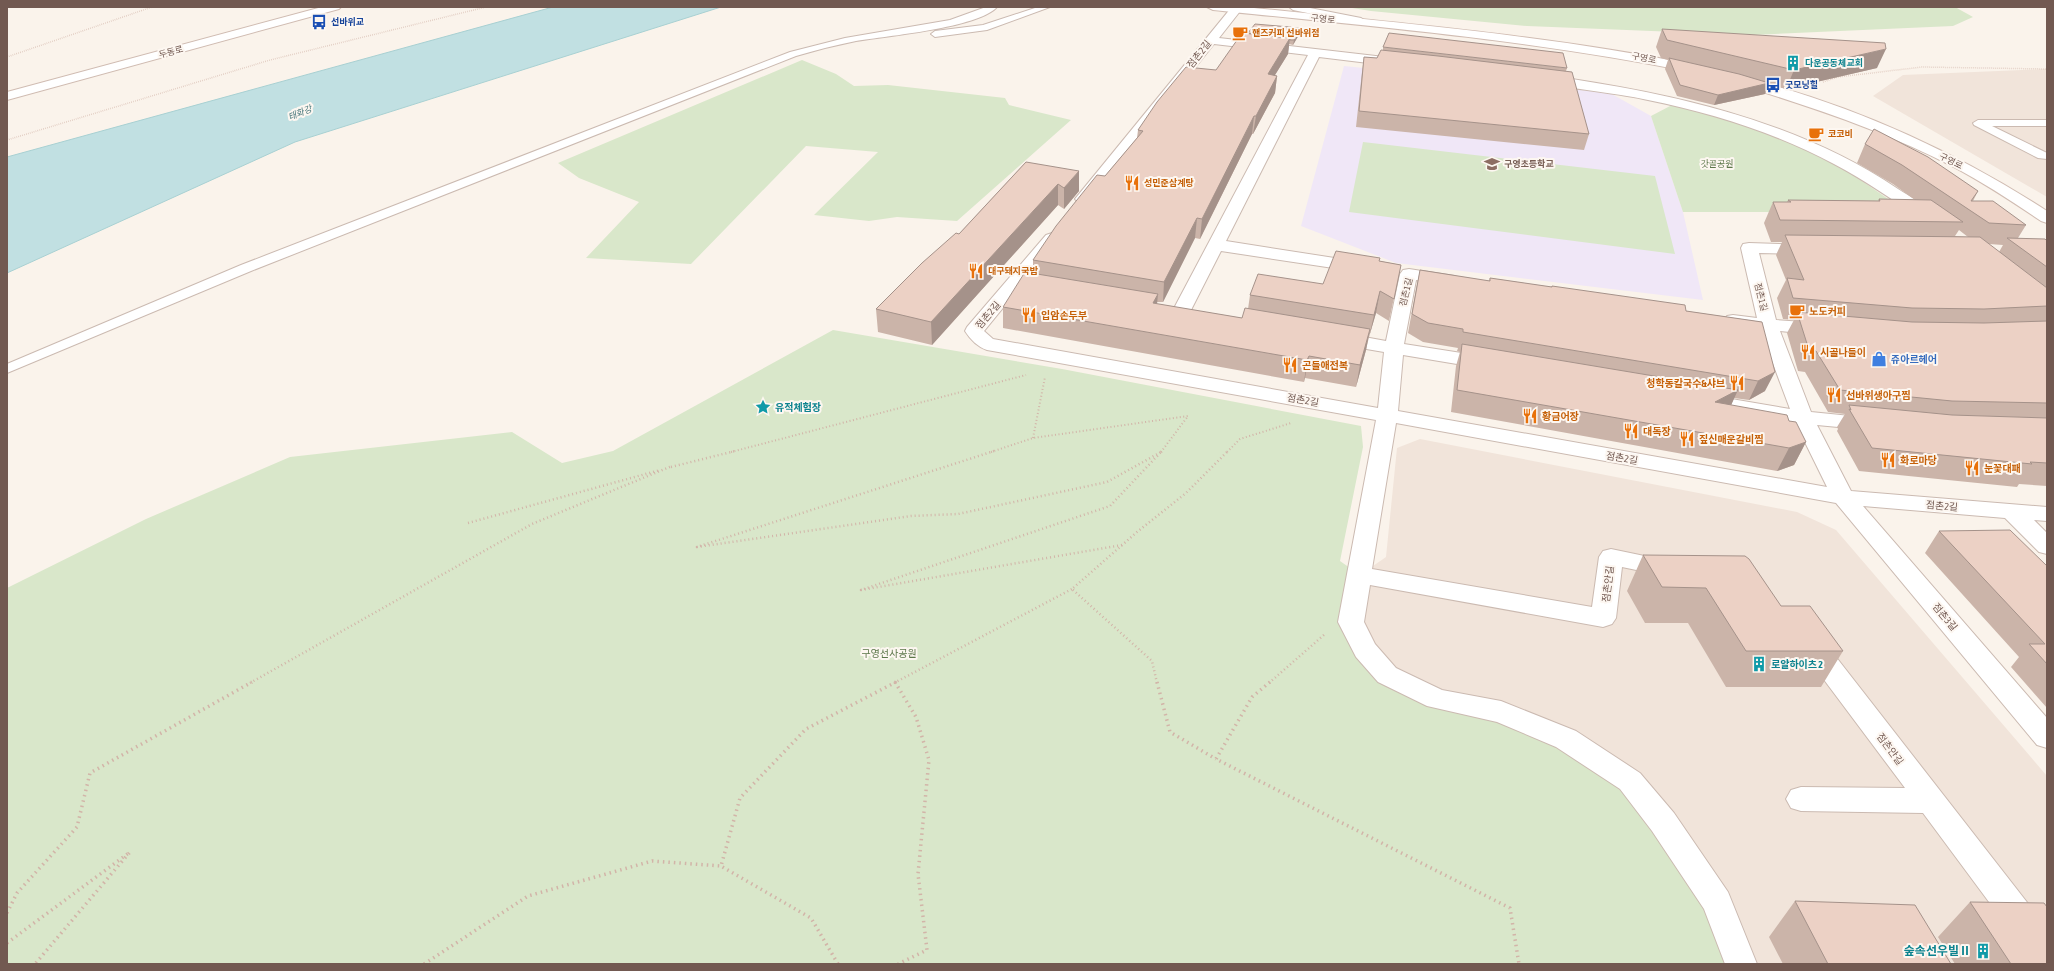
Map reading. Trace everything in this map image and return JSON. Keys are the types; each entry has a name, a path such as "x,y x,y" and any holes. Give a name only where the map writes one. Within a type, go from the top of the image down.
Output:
{"street":[{"name":"두동로","path":"7,96 335,7"},
{"name":"구영로","path":"1213,7 1237,8 1520,40 1619,53 1709,72"},
{"name":"점촌2길","path":"1237,8 1069,217 1022,285 974,331 987,344 1843,498 2047,514"},
{"path":"1210,40 1407,63"},
{"path":"1181,312 1315,53"},
{"name":"구영로","path":"1724,76 1787,94 1843,114 1960,164 2006,191 2047,218"},
{"path":"1533,78 1600,86 1676,102 1740,119 1774,131 1829,155 1854,168 1888,189 1936,223"},
{"path":"1217,245 1394,272"},
{"name":"점촌1길","path":"1713,318 1768,325 1749,248 1824,249"},
{"name":"점촌1길","path":"1387,415 1394,348 1394,272 1464,282"},
{"path":"1768,325 1838,331"},
{"name":"점촌3길","path":"1768,325 1804,417 1843,498 2047,737"},
{"path":"1318,335 1504,366"},
{"path":"1685,397 1804,417 1891,426"},
{"path":"1387,415 1352,622 1365,650 1387,675 1437,698 1501,712 1566,739 1630,781 1663,822 1717,902 1741,964"},
{"path":"2012,512 2047,546"},
{"name":"점촌안길","path":"1360,575 1603,618 1611,557 1694,573"},
{"name":"점촌안길","path":"1802,630 1929,801 2036,924 2047,954"},
{"path":"1801,799 1929,801"}],"lane":[{"path":"7,369 233,273 785,56 825,44 931,26 975,16 993,7"},
{"path":"877,35 929,35 962,32 984,28 1046,7"},
{"path":"1293,7 1377,24"},
{"path":"2047,123 1978,123 2042,156 2047,156"}],"path":[{"path":"7,58 152,7"},
{"path":"7,140 278,58 486,7"},
{"path":"1787,94 1838,77 1922,67 2047,69"},
{"path":"1033,438 1046,373 1062,358"},
{"path":"468,523 672,466 1026,375 1046,373"},
{"path":"1122,545 861,590 1110,506 1161,452 1188,416 1033,438 697,547 911,516 958,514 1107,482 1161,452"},
{"path":"721,866 740,798 806,729 1072,589 1122,545 1186,493 1240,439 1284,424 1298,423"},
{"path":"7,913 17,893 77,827 90,773 532,524 672,466"},
{"path":"1072,589 1152,661 1170,732 1216,759 1510,908 1519,964"},
{"path":"1216,759 1252,697 1319,640 1354,606"},
{"path":"895,682 916,717 929,760 918,874 927,950 898,964"},
{"path":"7,943 130,852 34,964"},
{"path":"424,964 528,896 652,861 721,866 811,918 838,964"}],"shaded area":[{"name":"구영초등학교","path":"1344,66 1610,93 1651,116 1683,212 1703,300 1396,263 1301,226"},
{"path":"2047,69 2047,197 1873,96 1903,75"},
{"path":"1420,439 1797,512 1836,530 2047,776 2047,964 1741,964 1437,699 1365,650 1360,575 1386,557 1397,448"}],"green space":[{"path":"1346,7 1955,7 1973,17 1953,26 1751,35 1527,26 1371,11"},
{"path":"802,60 836,74 854,86 888,85 1005,98 1009,105 1071,120 957,221 897,217 869,221 814,215 878,152 806,146 691,264 586,258 639,202 579,178 558,163"},
{"name":"갓골공원","path":"1672,105 1736,121 1801,146 1849,172 1907,212 1683,212 1651,116"},
{"path":"1363,142 1655,176 1675,254 1349,212"},
{"name":"구영선사공원","path":"833,330 1062,369 1361,426 1363,447 1340,561 1360,575 1352,622 1387,675 1501,712 1630,781 1741,964 7,964 7,588 146,519 290,457 512,432 562,463 613,451"}],"water":[{"name":"태화강","path":"553,7 721,7 295,142 7,273 7,157"}],"building":[{"path":"1255,24 1301,28 1294,40 1290,40 1290,38 1248,33"},
{"path":"1662,29 1885,43 1886,49 1794,70 1667,40"},
{"path":"1242,33 1290,38 1268,74 1277,76 1256,116 1254,116 1202,219 1197,218 1164,282 1033,260 1056,226 1097,175 1105,176 1143,131 1138,130 1157,102 1186,67 1216,70"},
{"path":"1389,33 1563,53 1567,68 1383,47"},
{"path":"1381,50 1572,72 1589,134 1359,111 1364,57 1377,58"},
{"path":"1669,58 1739,74 1769,83 1718,95 1680,85"},
{"path":"1874,129 1928,157 1978,191 1971,201 1993,201 2026,225 1989,223 1902,165 1865,144"},
{"path":"1026,162 1079,171 1064,188 1058,184 931,322 876,309 922,263 956,233 959,234"},
{"path":"1879,199 1931,200 1963,222 1780,220 1773,202 1791,202 1788,200 1880,201"},
{"path":"1785,235 1980,237 2047,288 2047,306 1984,309 1912,308 1793,298 1787,278 1804,280"},
{"path":"2007,238 2045,239 2047,241 2047,267"},
{"path":"1336,251 1380,258 1379,261 1401,265 1394,299 1380,291 1374,315 1250,295 1258,274 1323,284"},
{"path":"1420,270 1490,281 1490,278 1685,305 1686,311 1762,322 1775,372 1758,381 1463,332 1463,329 1428,323 1412,314"},
{"path":"1025,272 1158,294 1153,303 1242,318 1245,308 1370,329 1360,365 1309,356 1307,360 1003,307"},
{"path":"1797,312 1912,322 1984,323 2047,321 2047,403 1952,401 1840,390 1816,351 1809,350"},
{"path":"1462,344 1738,390 1715,402 1787,415 1789,421 1796,422 1806,442 1789,448 1457,390"},
{"path":"1849,405 1952,415 2047,418 2047,463 2030,462 2032,464 1872,448 1849,409 1851,410"},
{"path":"2010,530 2047,566 2047,664 2029,644 2045,644 1939,531"},
{"path":"1643,555 1745,556 1749,559 1781,606 1810,606 1843,651 1746,651 1706,588 1662,587"},
{"path":"1795,901 1915,905 1951,964 1828,964"},
{"path":"1970,902 2044,903 2047,907 2047,964 2011,964"}],"place":[{"name":"선바위교","path":"319,22"},
{"name":"핸즈커피 선바위점","path":"1240,33"},
{"name":"다운공동체교회","path":"1793,63"},
{"name":"굿모닝힐","path":"1773,85"},
{"name":"코코비","path":"1816,134"},
{"name":"구영초등학교","path":"1492,164"},
{"name":"성민준삼계탕","path":"1132,183"},
{"name":"대구돼지국밥","path":"976,271"},
{"name":"노도커피","path":"1797,311"},
{"name":"입암손두부","path":"1029,315"},
{"name":"시골나들이","path":"1808,352"},
{"name":"쥬아르헤어","path":"1879,359"},
{"name":"곤들애전복","path":"1290,365"},
{"name":"청학동칼국수&샤브","path":"1737,383"},
{"name":"선바위생아구찜","path":"1834,395"},
{"name":"유적체험장","path":"763,407"},
{"name":"황금어장","path":"1530,416"},
{"name":"대독장","path":"1631,431"},
{"name":"짚신매운갈비찜","path":"1687,439"},
{"name":"화로마당","path":"1888,460"},
{"name":"눈꽃대패","path":"1972,468"},
{"name":"로얄하이츠 2","path":"1759,664"},
{"name":"숲속선우빌Ⅱ","path":"1983,951"}]}
